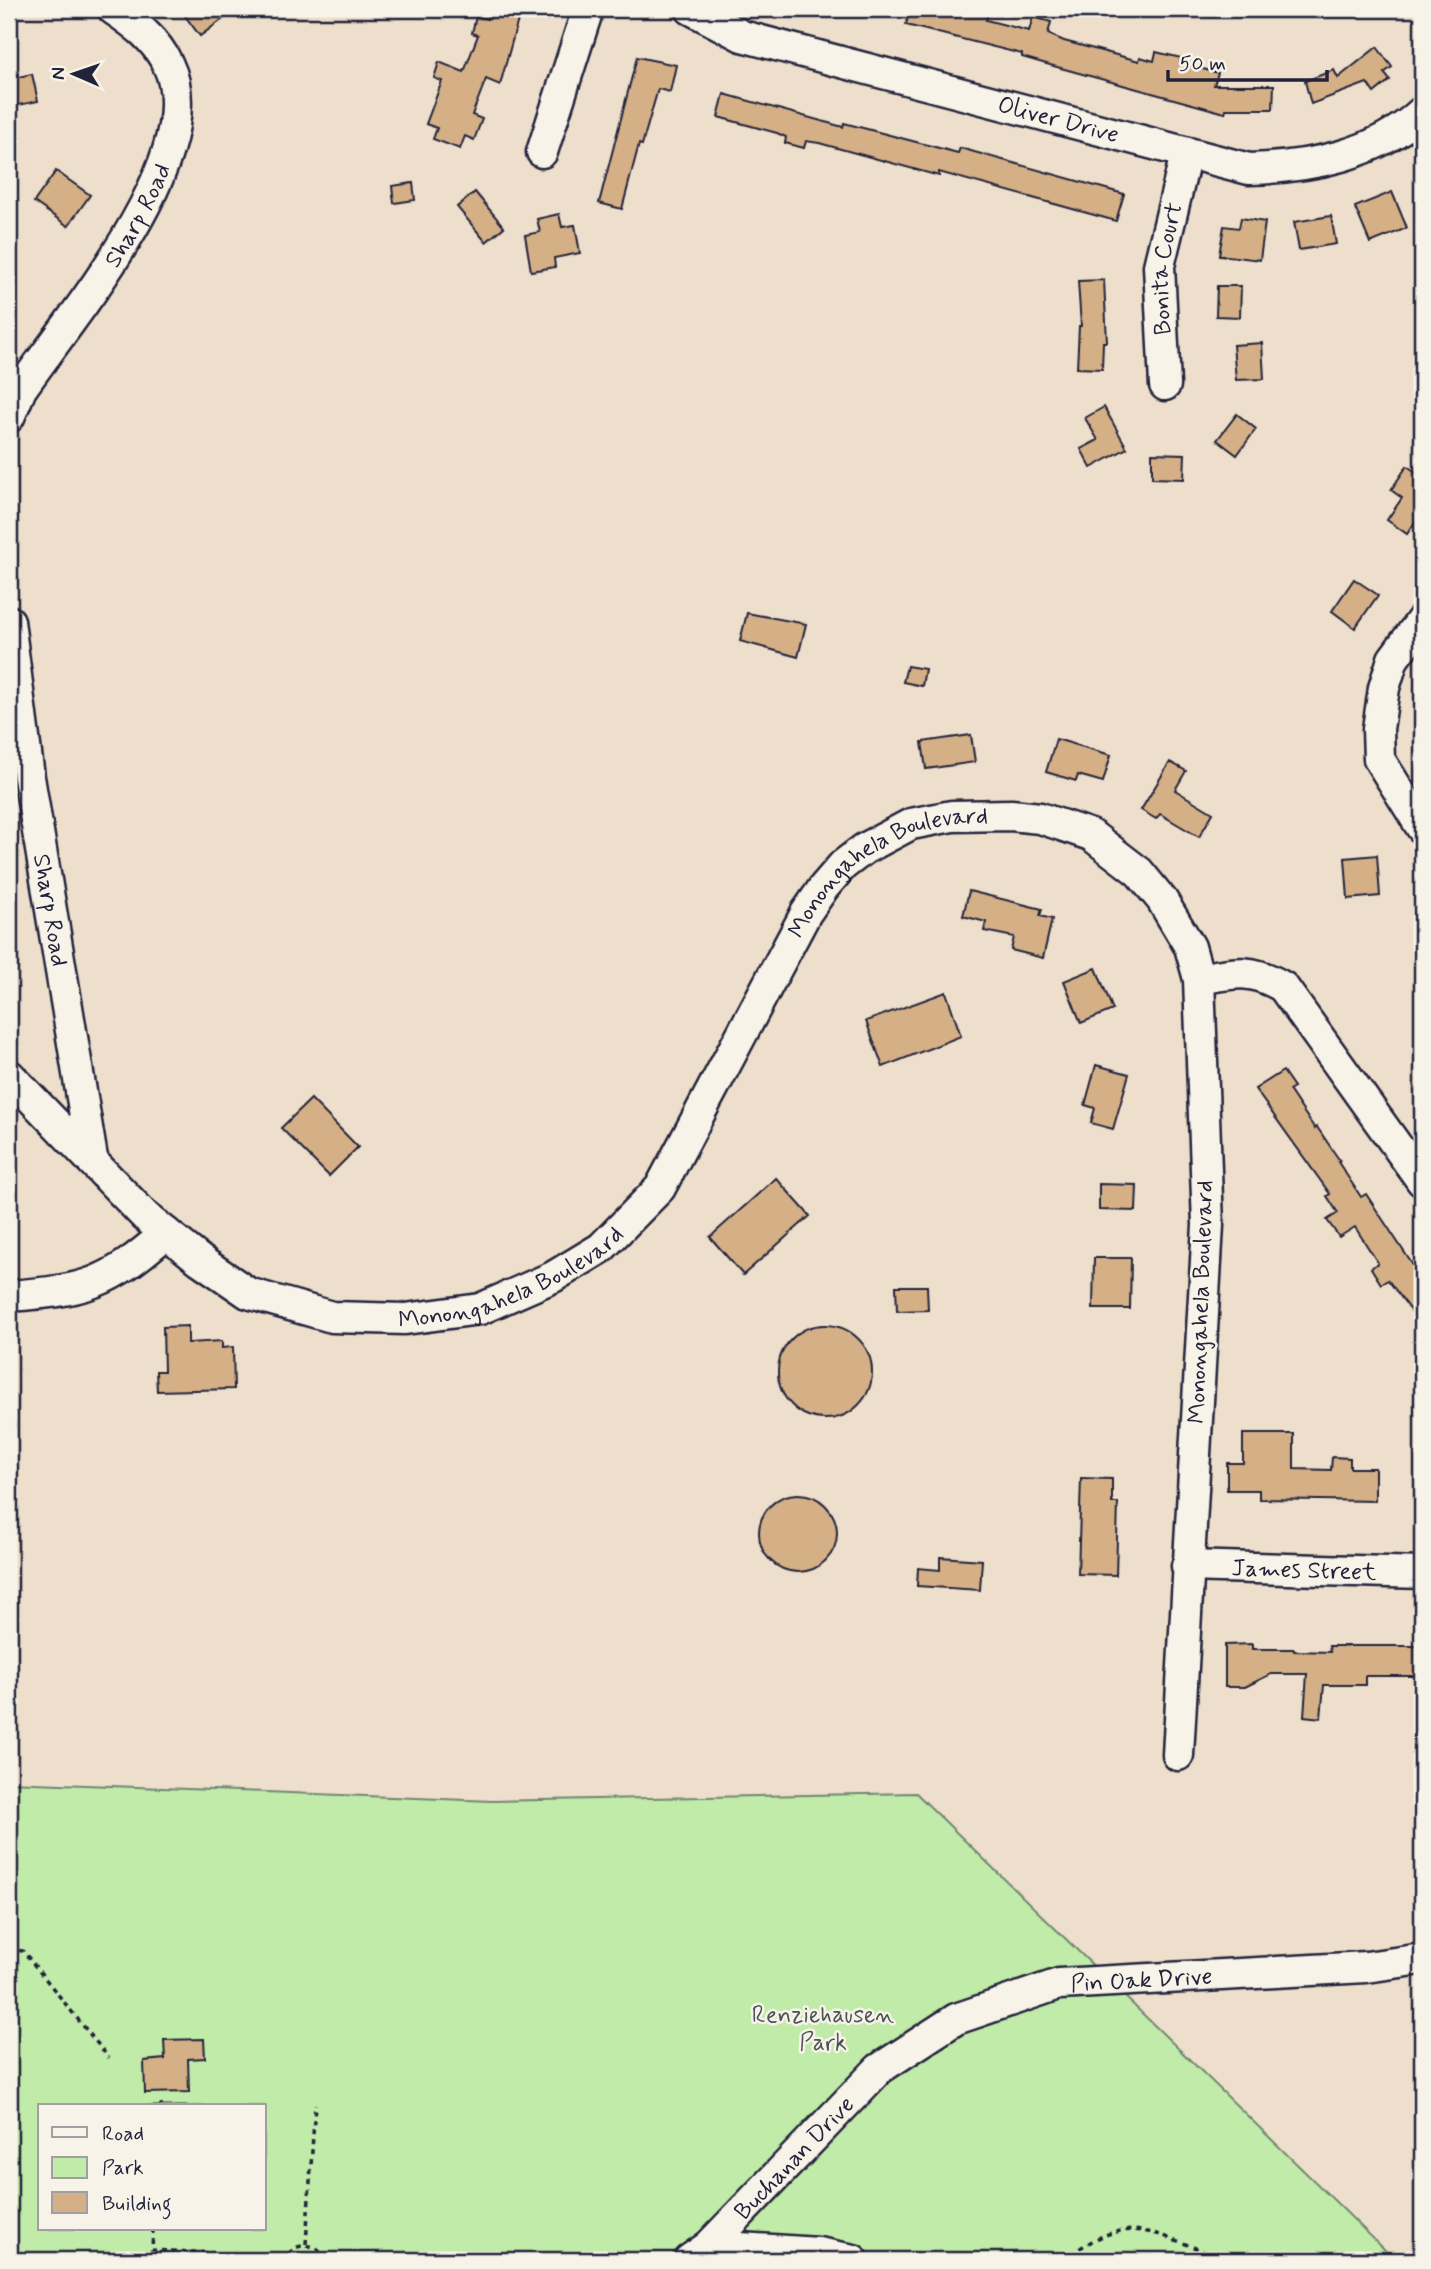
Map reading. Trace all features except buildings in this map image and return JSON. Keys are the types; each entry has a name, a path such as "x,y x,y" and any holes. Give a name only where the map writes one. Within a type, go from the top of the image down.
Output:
{"street":[{"name":"Sharp Road","path":"9,417 21,388 139,220 163,171 172,134 176,93 170,67 158,47 140,28 113,9"},
{"path":"542,152 588,9"},
{"name":"Oliver Drive","path":"691,9 742,36 1249,169 1299,168 1361,150 1402,131 1422,111"},
{"name":"Bonita Court","path":"1165,384 1159,266 1186,154"},
{"path":"1422,620 1393,659 1378,729 1378,759 1422,828"},
{"name":"Sharp Road","path":"9,621 29,777 92,1158"},
{"path":"9,754 29,777"},
{"name":"Monongahela Boulevard","path":"9,1075 92,1158 145,1216 248,1293 332,1317 405,1319 480,1308 554,1277 601,1248 660,1188 806,913 843,865 864,849 911,824 953,816 1011,815 1040,818 1091,835 1139,872 1162,900 1189,947 1199,979 1208,1225 1178,1755"},
{"path":"1199,979 1242,971 1264,976 1283,987 1422,1181"},
{"path":"9,1296 67,1290 100,1282 128,1267 166,1233"},
{"name":"James Street","path":"1187,1566 1422,1573"},
{"name":"Pin Oak Drive","path":"878,2069 956,2020 1059,1984 1366,1967 1422,1959"},
{"name":"Buchanan Drive","path":"699,2253 878,2069"},
{"path":"699,2253 818,2253 853,2260"}],"path":[{"path":"9,1949 23,1951 109,2057"},
{"path":"306,2244 315,2104"},
{"path":"153,2230 152,2250 287,2259 293,2248 306,2244 318,2249 323,2259 352,2260"},
{"path":"1063,2260 1111,2230 1165,2236 1228,2260"}],"green space":[{"name":"Renziehausen Park","path":"9,1782 492,1801 916,1793 1387,2252 1401,2260 9,2260"}]}
